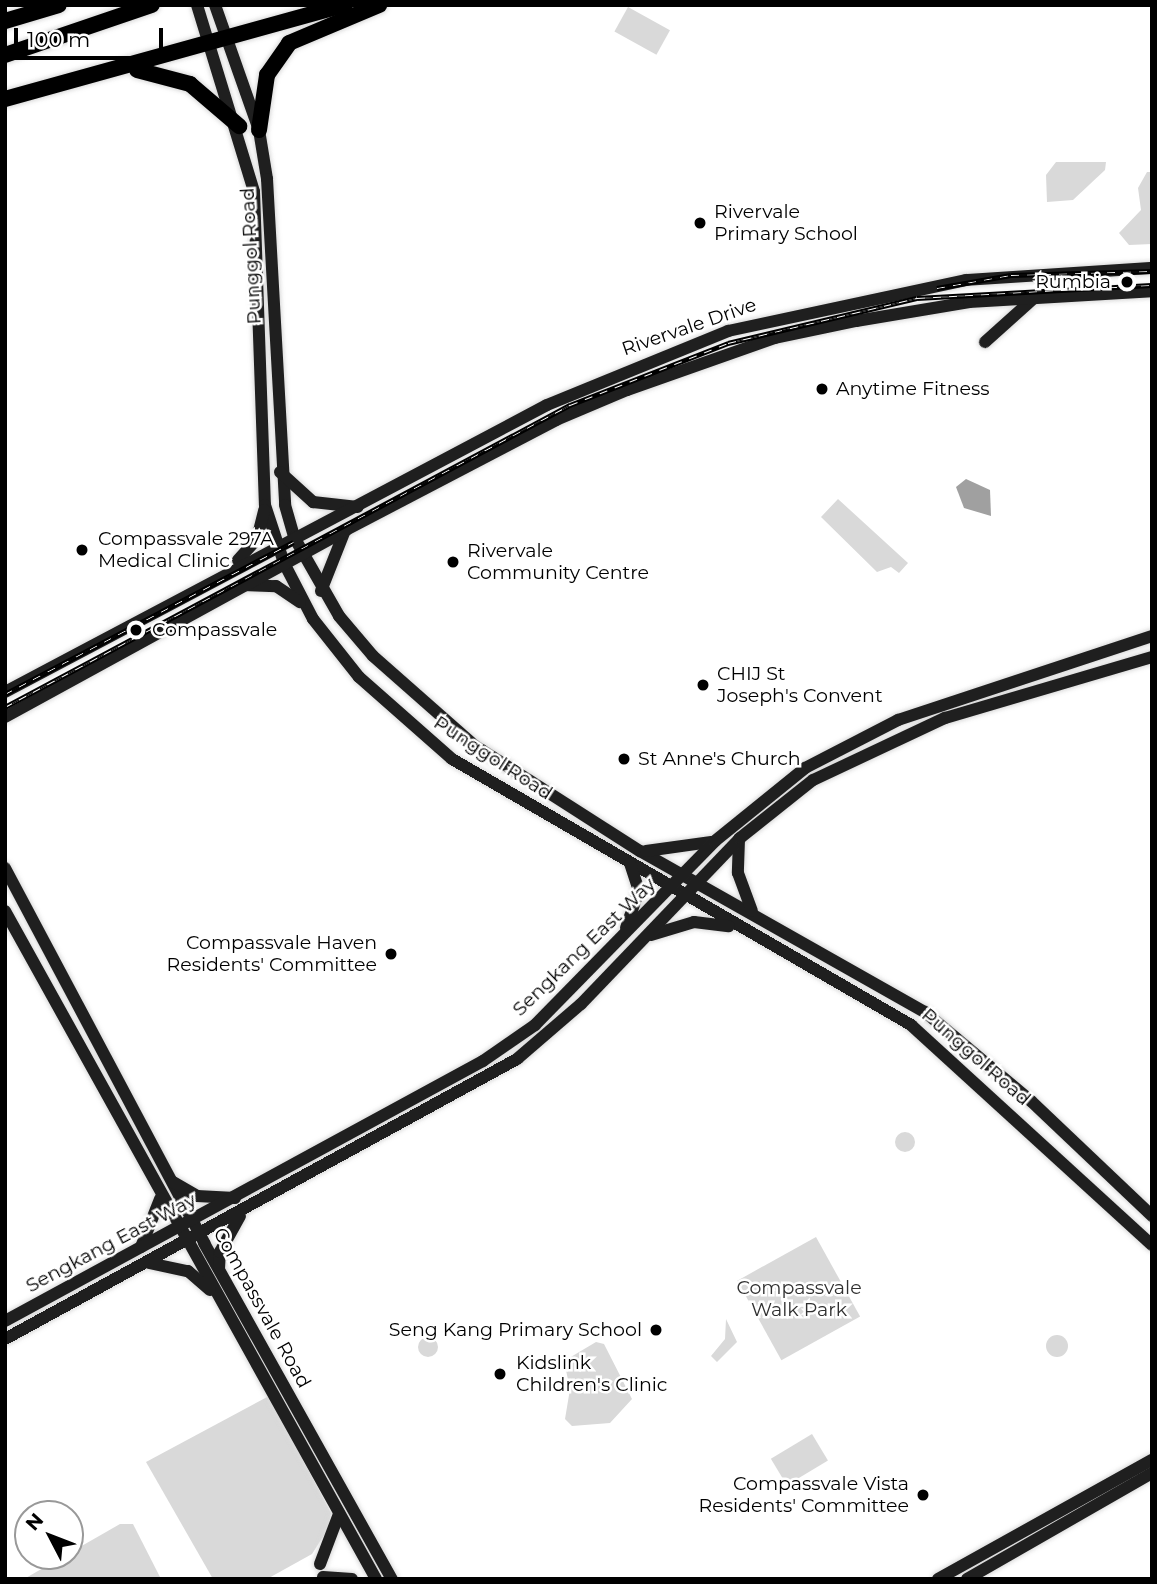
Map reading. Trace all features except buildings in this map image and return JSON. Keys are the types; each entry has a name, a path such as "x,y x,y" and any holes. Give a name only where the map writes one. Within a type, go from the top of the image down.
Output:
{"highway":[{"path":"5,21 59,5"},
{"path":"9,57 152,5"},
{"path":"5,99 131,69 354,8 379,5"},
{"path":"259,130 261,99 276,58 312,29 354,8"},
{"path":"131,69 190,83 239,126"}],"main road":[{"name":"Punggol Road","path":"197,5 239,126 258,218 255,328 265,505 277,547 313,619 359,677 429,743 630,862 685,898 786,948 911,1026 1152,1245"},
{"name":"Punggol Road","path":"215,5 259,130 270,218 280,472 294,537 321,591 373,656 446,724 640,850 752,911 925,1013 1031,1101 1152,1216"},
{"name":"Rivervale Drive","path":"230,568 362,507 547,405 729,331 966,280 1152,268"},
{"name":"Rivervale Drive","path":"5,717 242,585 556,420 729,353 895,314 1036,297 1152,291"},
{"path":"985,342 1036,297"},
{"path":"280,472 322,506 362,507"},
{"path":"5,692 230,568 257,539 265,505"},
{"path":"321,591 328,560 346,530"},
{"path":"242,585 276,586 313,619"},
{"name":"Sengkang East Way","path":"5,1339 200,1235 243,1203 483,1062 535,1025 671,889 715,841 805,768 898,720 1152,636"},
{"name":"Sengkang East Way","path":"5,1321 193,1222 243,1203 517,1059 648,936 740,838 813,780 933,724 1152,657"},
{"path":"740,838 738,873 752,911"},
{"path":"640,850 668,852 715,841"},
{"path":"622,936 639,891 630,862"},
{"name":"Compassvale Road","path":"5,868 170,1180 392,1579"},
{"name":"Compassvale Road","path":"5,911 160,1199 220,1300 376,1579"},
{"path":"648,936 694,922 743,929"},
{"path":"170,1180 197,1196 243,1203 227,1236 219,1270"},
{"path":"138,1250 160,1199"},
{"path":"149,1263 188,1271 220,1300"},
{"path":"938,1579 1152,1460"},
{"path":"967,1579 1152,1473"},
{"path":"339,1514 322,1571 352,1579"}],"green space":[{"path":"628,7 670,30 656,55 614,31"},
{"path":"1056,162 1106,162 1105,170 1073,200 1047,202 1046,175"},
{"path":"1147,172 1152,172 1152,244 1129,245 1119,233 1141,210 1138,188"},
{"path":"838,499 908,563 899,573 891,567 877,572 821,517"},
{"path":"901,1132 909,1132 915,1142 909,1152 901,1152 895,1146 895,1138"},
{"name":"Compassvale Walk Park","path":"816,1237 860,1317 781,1360 737,1281"},
{"path":"726,1319 737,1342 717,1362 711,1356 725,1339"},
{"path":"1057,1335 1065,1338 1068,1346 1065,1354 1057,1357 1049,1354 1046,1346 1049,1338"},
{"path":"428,1337 435,1340 438,1347 435,1354 428,1357 421,1354 418,1347 421,1340"},
{"path":"596,1342 604,1344 632,1399 610,1423 572,1426 565,1419 570,1389 564,1361"},
{"path":"269,1396 331,1513 328,1529 312,1554 267,1579 213,1579 146,1462"},
{"path":"812,1434 828,1461 787,1485 771,1459"},
{"path":"120,1524 133,1524 161,1579 24,1579 40,1570 84,1570 84,1545"}],"shaded area":[{"path":"966,479 990,490 991,516 964,508 956,487"}],"railway":[{"path":"937,288 1011,275 1152,271"},
{"path":"5,707 570,405 728,343 917,298 1152,285"},
{"path":"5,694 293,542"}],"place":[{"name":"Rivervale Primary School","path":"700,223"},
{"name":"Rumbia","path":"1127,282"},
{"name":"Anytime Fitness","path":"822,389"},
{"name":"Compassvale 297A Medical Clinic","path":"82,550"},
{"name":"Rivervale Community Centre","path":"453,562"},
{"name":"Compassvale","path":"136,630"},
{"name":"CHIJ St Joseph's Convent","path":"703,685"},
{"name":"St Anne's Church","path":"624,759"},
{"name":"Compassvale Haven Residents' Committee","path":"391,954"},
{"name":"Seng Kang Primary School","path":"656,1330"},
{"name":"Kidslink Children's Clinic","path":"500,1374"},
{"name":"Compassvale Vista Residents' Committee","path":"923,1495"}]}
